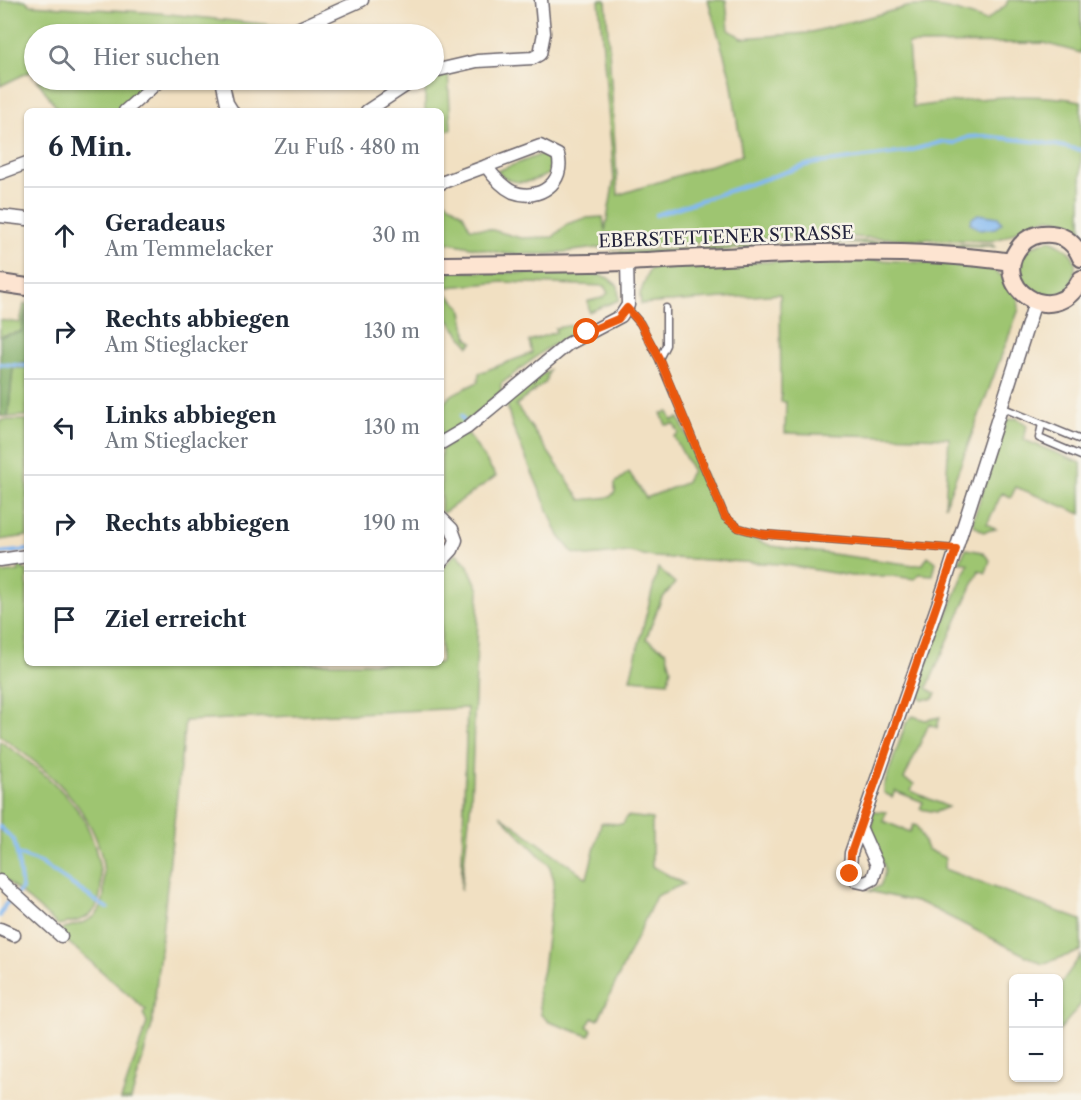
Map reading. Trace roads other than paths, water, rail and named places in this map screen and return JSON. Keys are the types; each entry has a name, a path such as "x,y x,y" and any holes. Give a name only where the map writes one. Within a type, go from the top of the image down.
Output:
{"main road":[{"path":"1081,258 1075,246 1066,238 1044,233 1024,242 1012,262 1012,272 1019,290 1035,302 1058,302 1076,289 1081,279"},
{"name":"EBERSTETTENER STRASSE","path":"444,265 627,262 837,251 927,252 1012,262"},
{"path":"0,283 24,287"}],"street":[{"path":"308,24 362,0"},
{"path":"444,69 477,61 533,58 540,54 544,33 541,0"},
{"path":"128,108 149,90"},
{"path":"224,90 226,103 230,108"},
{"path":"372,108 399,90"},
{"path":"444,182 486,166 540,146 558,154 561,168 559,177 550,186 543,191 525,194 508,189 486,166"},
{"path":"0,173 24,165"},
{"path":"0,216 24,219"},
{"path":"444,441 468,428 552,356 587,332 618,319 627,308 627,262"},
{"path":"860,827 956,549 1035,302"},
{"path":"444,521 452,529 456,540 452,550 444,559"},
{"path":"0,560 24,556"},
{"path":"0,881 61,936"},
{"path":"0,929 14,935"}],"lane":[{"path":"627,308 640,323 659,358 705,462 723,512 734,525 762,534 956,549"},
{"path":"659,358 666,345 666,308"},
{"path":"1001,407 1081,440"},
{"path":"1042,424 1040,438 1081,456"}],"water":[{"path":"978,214 998,217 1002,223 995,228 980,230 970,223 971,219"}],"waterway":[{"path":"656,215 810,164 905,152 941,142 954,143 968,137 984,136 1039,142 1081,150"},
{"path":"0,364 24,366"},
{"path":"461,416 466,425"},
{"path":"0,553 24,550"},
{"path":"0,827 14,840 17,854 41,863 99,903"},
{"path":"0,916 5,905 22,889 17,854"},
{"path":"102,905 108,908"}]}
